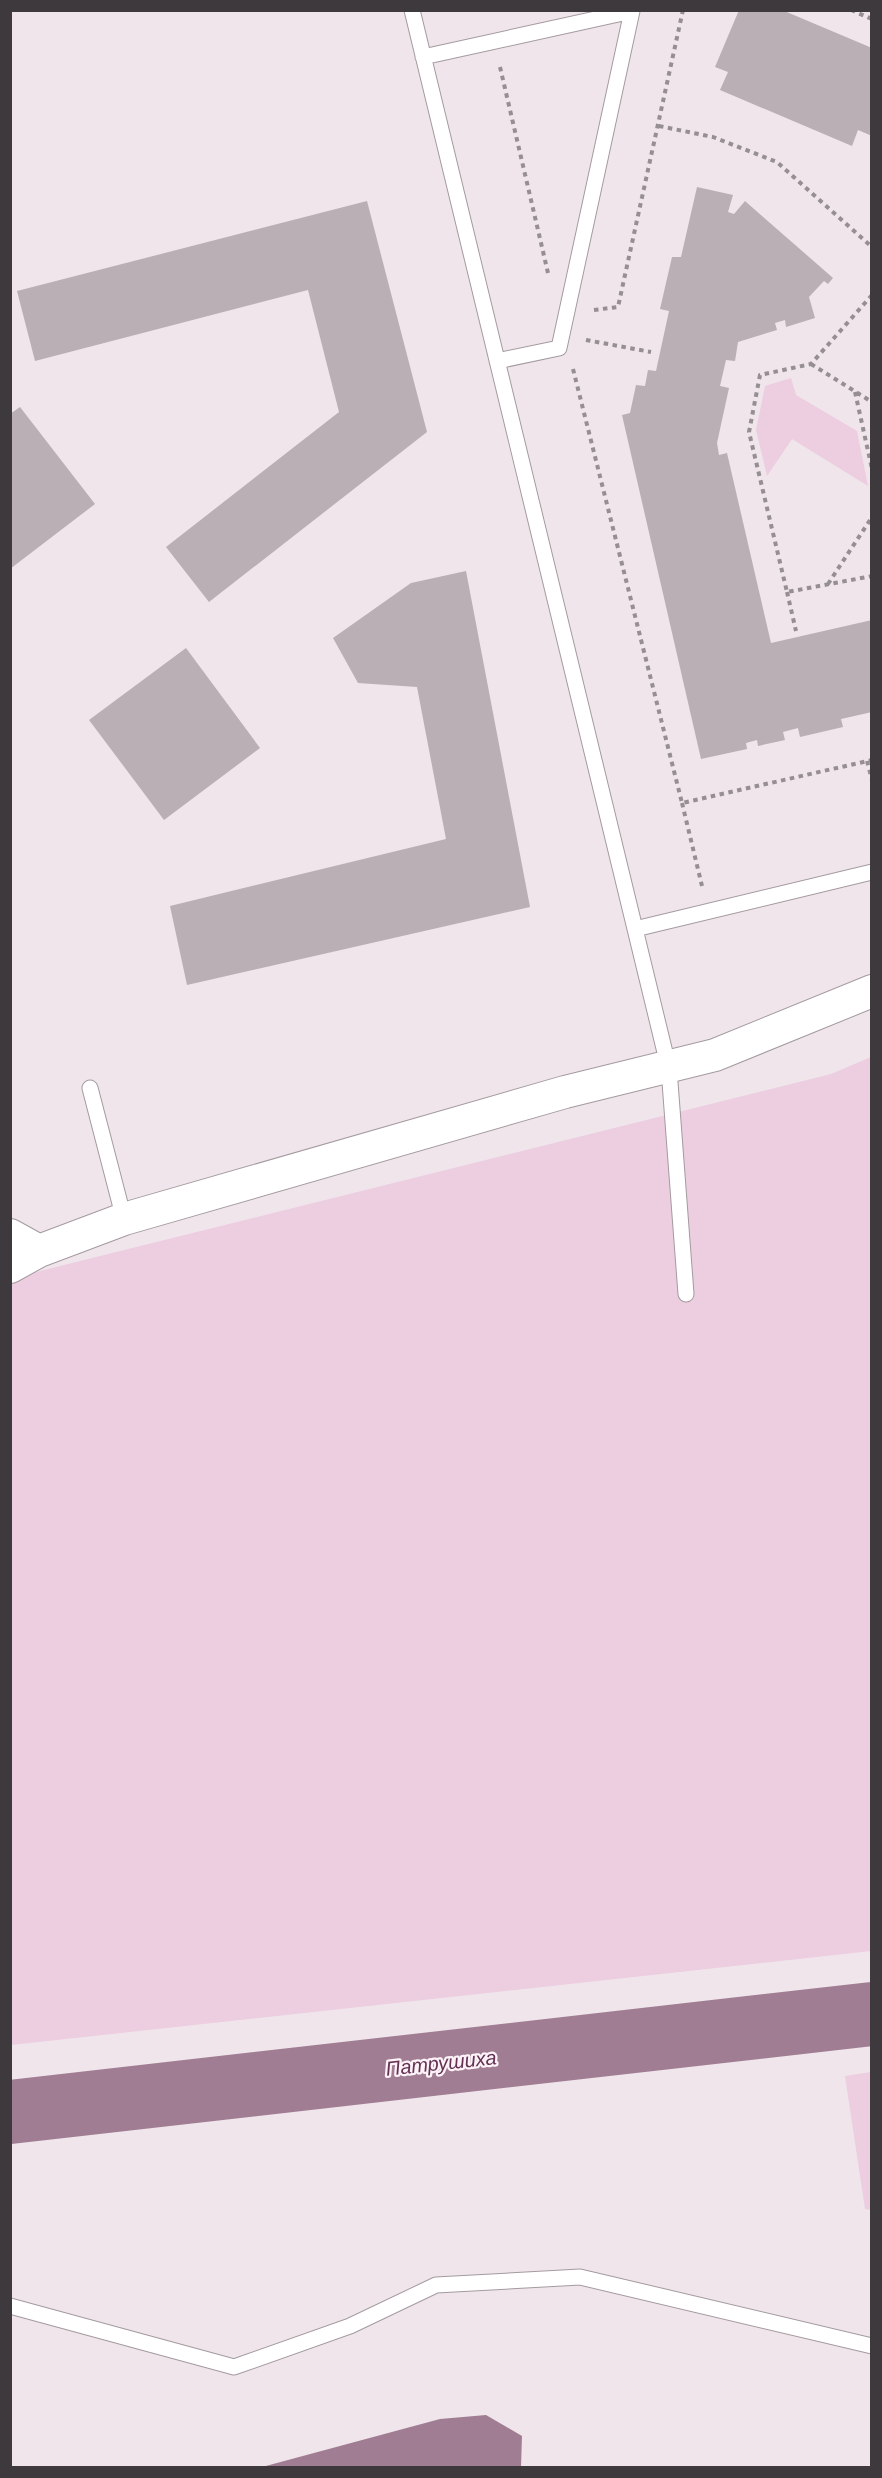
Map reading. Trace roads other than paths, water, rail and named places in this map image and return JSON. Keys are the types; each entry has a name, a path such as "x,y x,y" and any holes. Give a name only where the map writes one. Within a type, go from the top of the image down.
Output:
{"street":[{"path":"10,1267 39,1251 124,1219 565,1092 669,1069 715,1055 872,991"},
{"path":"10,1235 39,1251"}],"lane":[{"path":"412,10 669,1069 686,1294"},
{"path":"423,57 632,11 559,348 497,361"},
{"path":"635,929 872,872"},
{"path":"90,1088 124,1219"},
{"path":"10,2306 234,2367 350,2326 436,2285 580,2277 872,2346"}],"waterway":[{"name":"Патрушиха","path":"10,2112 872,2014"}]}
